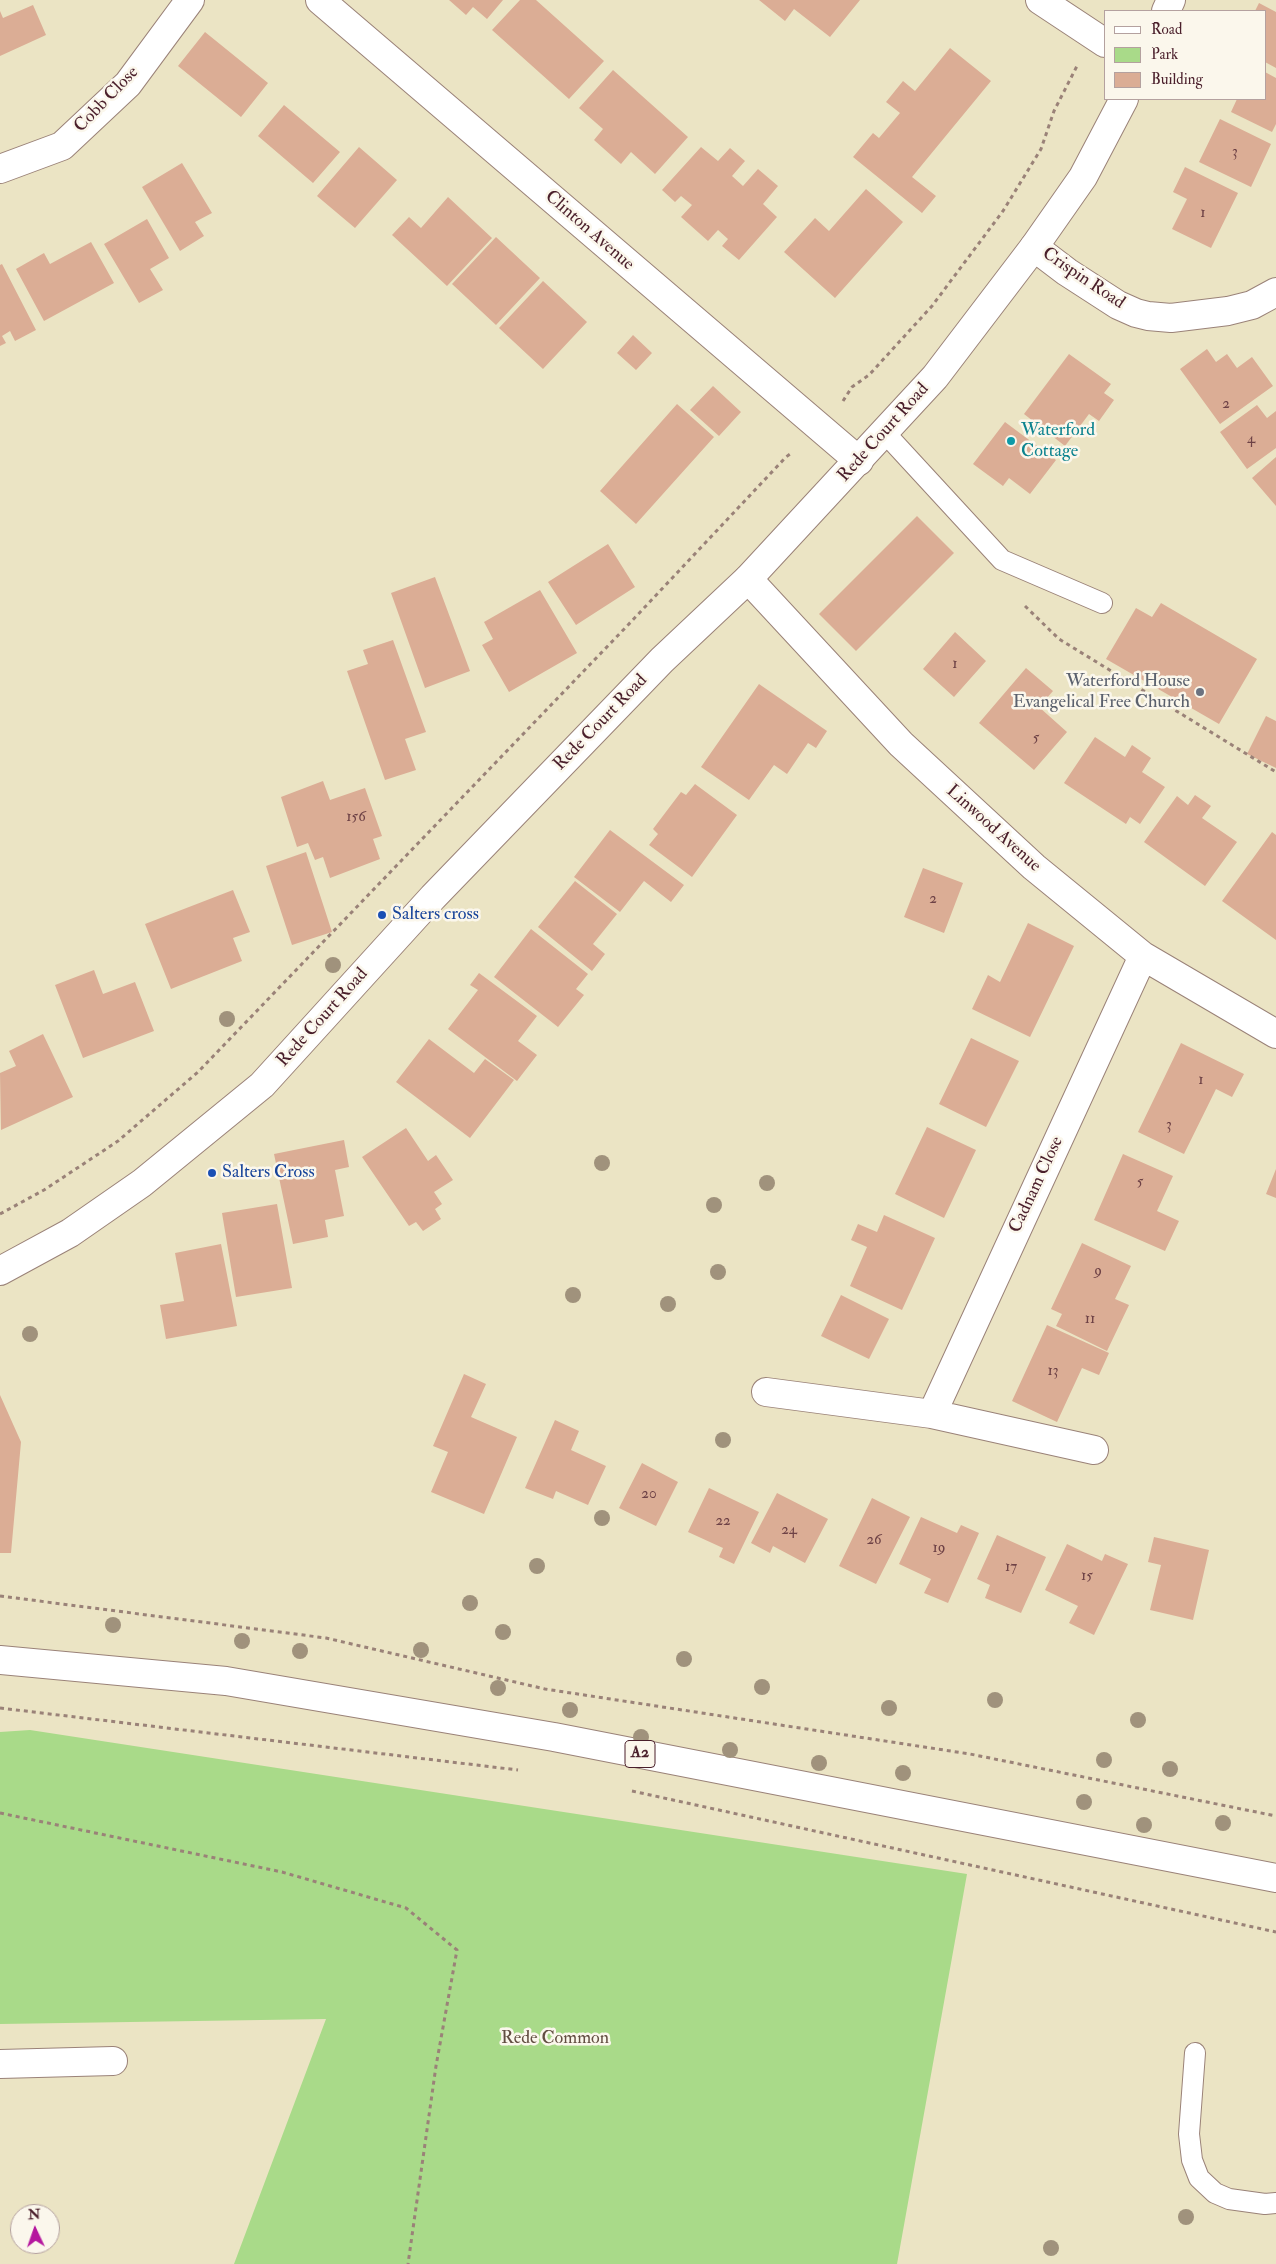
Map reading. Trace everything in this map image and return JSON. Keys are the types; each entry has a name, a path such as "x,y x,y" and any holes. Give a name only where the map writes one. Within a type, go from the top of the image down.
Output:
{"street":[{"name":"Cobb Close","path":"0,169 62,146 128,84 190,0"},
{"name":"Clinton Avenue","path":"320,0 859,461"},
{"path":"1040,0 1099,40"},
{"name":"Rede Court Road","path":"0,1271 70,1233 142,1183 262,1085 440,890 662,660 748,579 935,377 1034,247 1084,176 1123,100"},
{"name":"Crispin Road","path":"1034,247 1067,272 1118,305 1148,316 1170,318 1228,311 1252,304 1276,292"},
{"name":"Linwood Avenue","path":"748,579 901,744 1034,867 1143,956 1276,1034"},
{"name":"Cadnam Close","path":"932,1414 1143,956"},
{"path":"766,1392 932,1414 1094,1450"},
{"name":"A2","path":"0,1660 226,1681 506,1729 1276,1878"},
{"path":"0,2064 113,2061"}],"lane":[{"path":"885,433 1002,560 1102,603"},
{"path":"1195,2053 1190,2134 1192,2160 1200,2178 1215,2193 1229,2199 1265,2204 1276,2203"}],"path":[{"path":"0,1214 30,1198 108,1148 155,1111 198,1072 628,625 786,457 803,446 820,428 852,387 869,375 932,306 1003,211 1035,159 1054,111 1099,40"},
{"path":"1024,605 1059,639 1276,772"},
{"path":"0,1596 326,1638 546,1689 970,1754 1276,1816"},
{"path":"0,1708 522,1770"},
{"path":"629,1790 1276,1932"},
{"path":"0,1813 282,1872 396,1905 406,1908 457,1950 436,2066 408,2264"}],"green space":[{"name":"Rede Common","path":"30,1730 967,1874 897,2264 234,2264 326,2019 0,2024 0,1732"}],"building":[{"path":"449,0 503,0 487,19 473,7 466,15"},
{"path":"520,0 536,0 604,61 569,99 492,30"},
{"path":"759,0 860,0 830,37 794,9 785,21"},
{"path":"1259,3 1276,12 1276,68 1266,63 1266,10 1256,10"},
{"path":"33,5 46,35 0,56 0,11 3,18"},
{"path":"205,32 268,83 241,117 178,66"},
{"path":"950,48 991,81 912,177 936,196 922,213 853,157 873,133 879,138 900,113 886,102 903,81 915,91"},
{"path":"613,70 688,137 655,174 631,152 621,164 594,140 603,129 579,108"},
{"path":"1266,73 1276,78 1276,124 1272,132 1231,112 1237,100 1266,100"},
{"path":"284,105 340,152 313,183 258,136"},
{"path":"1220,119 1271,144 1251,187 1199,162"},
{"path":"359,147 397,180 355,228 317,196"},
{"path":"701,147 718,161 730,148 745,161 732,176 743,186 758,169 778,186 763,204 777,217 739,260 722,246 728,239 718,230 708,241 681,217 692,205 681,196 675,202 662,190"},
{"path":"182,163 212,213 195,222 204,236 180,251 142,187"},
{"path":"1185,167 1238,193 1211,248 1172,229 1187,199 1173,192"},
{"path":"866,189 903,222 835,298 784,252 815,218 829,231"},
{"path":"448,197 492,238 447,286 392,235 409,217 421,228"},
{"path":"147,219 169,258 150,269 163,290 139,303 104,244"},
{"path":"496,237 540,278 496,325 452,284"},
{"path":"91,242 114,283 44,321 16,269 44,253 50,264"},
{"path":"2,264 36,330 15,341 10,331 2,336 6,343 0,346 0,265"},
{"path":"543,281 587,322 543,369 499,328"},
{"path":"633,335 652,353 636,370 617,353"},
{"path":"1207,349 1216,362 1227,354 1237,368 1252,357 1273,386 1220,424 1180,369"},
{"path":"1069,354 1111,384 1104,393 1114,400 1099,421 1089,414 1065,446 1024,414"},
{"path":"713,386 741,412 719,436 690,410"},
{"path":"677,404 714,437 636,524 600,491"},
{"path":"1257,405 1267,418 1276,411 1276,448 1247,469 1220,432"},
{"name":"Waterford Cottage","path":"1005,422 1056,460 1030,494 1009,478 1003,486 973,464"},
{"path":"1276,457 1276,506 1252,478"},
{"path":"917,516 954,553 856,651 819,614"},
{"path":"608,544 635,587 576,625 548,582"},
{"path":"435,577 470,671 425,688 391,593"},
{"path":"540,590 577,653 509,692 482,645 493,639 484,622"},
{"name":"Waterford House Evangelical Free Church","path":"1161,603 1257,659 1219,724 1106,659 1136,608 1152,617"},
{"path":"955,632 986,661 954,697 923,669"},
{"path":"393,640 426,732 405,739 416,770 385,780 347,671 368,664 363,650"},
{"path":"1026,668 1053,691 1039,707 1067,732 1034,770 979,723"},
{"path":"759,684 827,731 816,748 808,743 787,774 774,765 749,800 701,767"},
{"path":"1266,716 1276,721 1276,768 1247,754"},
{"path":"1095,737 1125,757 1132,745 1151,758 1142,772 1165,787 1140,824 1130,817 1126,824 1064,783"},
{"path":"323,781 330,800 365,788 382,836 373,839 380,859 330,878 323,857 315,860 308,843 297,847 281,797"},
{"path":"695,784 737,815 692,877 649,845 658,834 653,829 681,792 686,795"},
{"path":"1195,795 1211,806 1202,818 1237,842 1205,886 1144,842 1177,796 1188,805"},
{"path":"610,830 684,885 671,902 644,881 620,912 574,877"},
{"path":"1272,832 1276,835 1276,940 1222,901"},
{"path":"306,852 332,932 292,945 266,866"},
{"path":"923,868 963,883 944,933 904,917"},
{"path":"575,881 617,914 593,944 605,954 592,971 538,927"},
{"path":"233,890 250,932 233,938 242,961 171,989 145,924"},
{"path":"1028,923 1074,946 1030,1037 972,1009 988,975 1000,982"},
{"path":"531,929 588,974 576,989 584,995 558,1027 494,977"},
{"path":"94,970 103,994 135,982 154,1031 83,1058 55,985"},
{"path":"479,973 537,1016 518,1041 537,1055 517,1081 448,1029 478,990 470,985"},
{"path":"43,1034 73,1097 1,1130 0,1073 16,1066 9,1051"},
{"path":"971,1038 1019,1061 986,1127 939,1104"},
{"path":"429,1039 474,1073 485,1059 514,1080 470,1138 396,1082"},
{"path":"1181,1043 1244,1074 1232,1097 1216,1089 1184,1154 1138,1132"},
{"path":"927,1127 976,1150 944,1218 895,1194"},
{"path":"406,1128 428,1161 436,1155 453,1180 434,1192 442,1204 435,1209 441,1219 423,1231 416,1222 409,1226 362,1157"},
{"path":"344,1140 349,1167 335,1170 344,1216 325,1220 328,1237 293,1244 274,1154"},
{"path":"1123,1154 1173,1176 1157,1211 1179,1221 1165,1251 1094,1220"},
{"path":"1276,1169 1276,1198 1266,1194"},
{"path":"277,1204 292,1288 236,1297 222,1213"},
{"path":"884,1215 935,1238 902,1310 850,1286 867,1247 851,1240 858,1224 877,1232"},
{"path":"1082,1243 1131,1266 1115,1299 1129,1305 1107,1351 1056,1326 1062,1314 1051,1309"},
{"path":"221,1244 237,1326 166,1339 160,1305 184,1301 175,1253"},
{"path":"841,1295 889,1319 869,1359 821,1336"},
{"path":"1047,1325 1109,1353 1099,1375 1082,1368 1057,1422 1012,1401"},
{"path":"464,1374 486,1384 471,1417 517,1437 484,1514 431,1492 448,1452 433,1446"},
{"path":"0,1395 21,1442 11,1553 0,1553"},
{"path":"555,1420 579,1431 571,1450 606,1466 588,1505 556,1491 553,1499 525,1488"},
{"path":"642,1463 678,1482 656,1526 619,1508"},
{"path":"709,1488 759,1512 734,1564 719,1557 723,1548 688,1532"},
{"path":"777,1493 828,1519 805,1563 773,1546 770,1553 751,1543"},
{"path":"872,1498 910,1517 876,1584 839,1566"},
{"path":"921,1517 957,1533 961,1525 979,1533 948,1603 924,1593 931,1579 899,1564"},
{"path":"997,1535 1046,1557 1021,1613 985,1598 990,1585 977,1579"},
{"path":"1154,1537 1209,1550 1193,1620 1150,1610 1161,1565 1148,1562"},
{"path":"1067,1544 1102,1561 1105,1554 1128,1564 1094,1635 1069,1623 1078,1606 1045,1590"}],"place":[{"name":"Waterford Cottage","path":"1011,441"},
{"name":"Waterford House Evangelical Free Church","path":"1200,692"},
{"name":"Salters cross","path":"382,915"},
{"name":"Salters Cross","path":"212,1173"}]}
